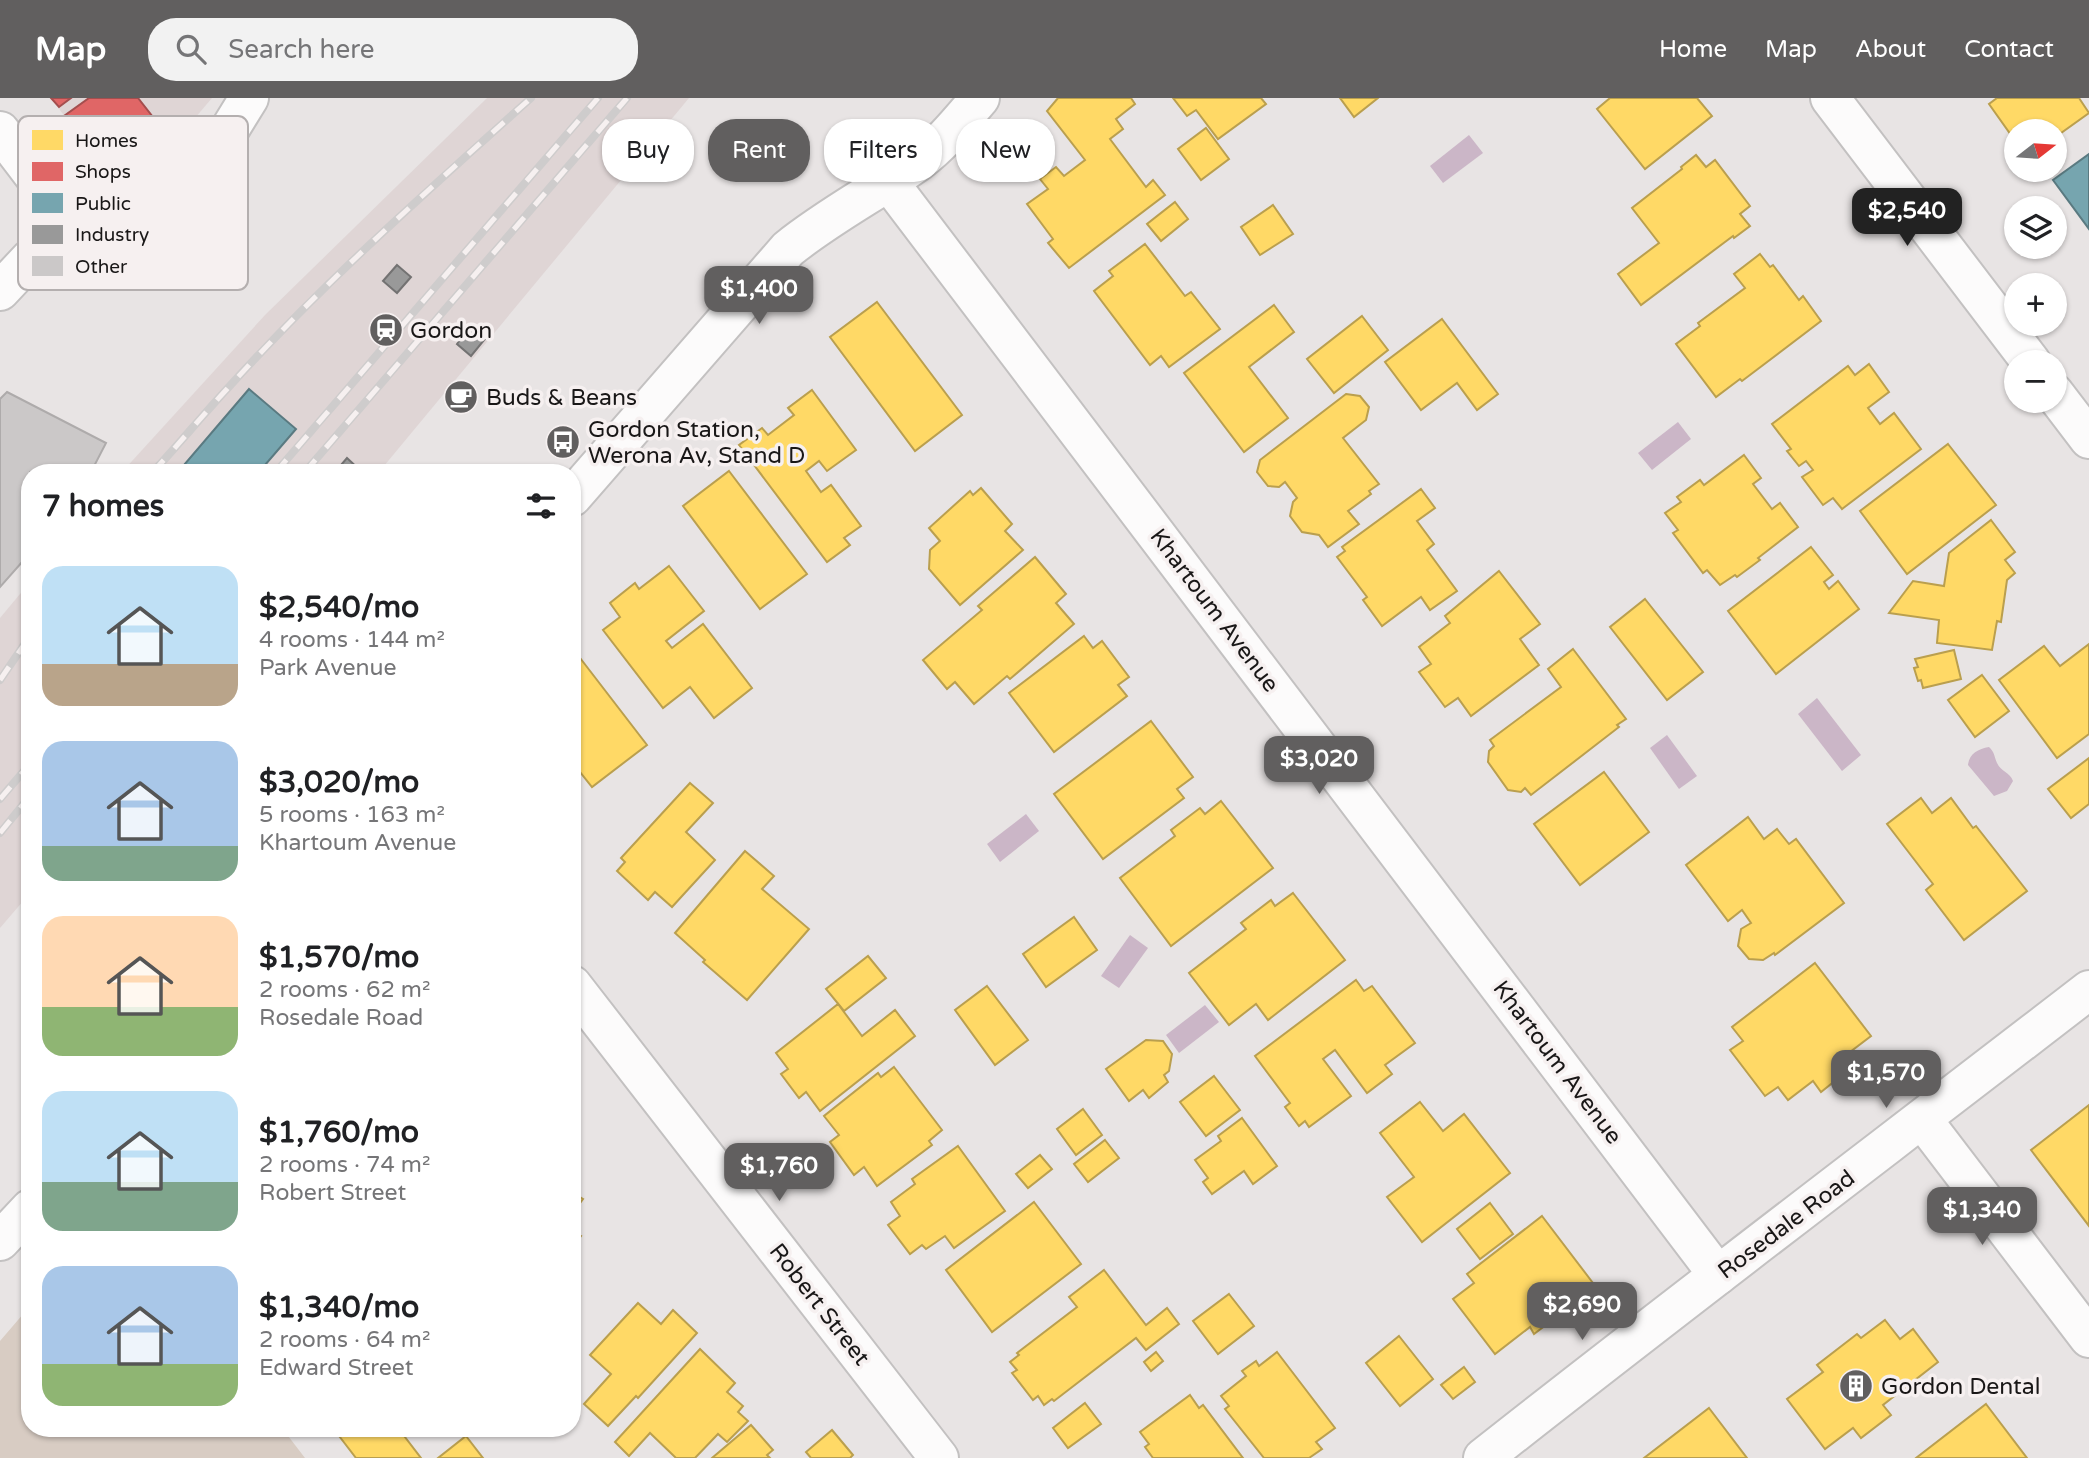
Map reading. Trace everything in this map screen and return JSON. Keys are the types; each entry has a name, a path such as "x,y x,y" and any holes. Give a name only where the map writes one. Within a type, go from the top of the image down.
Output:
{"street":[{"path":"239,116 250,98"},
{"path":"942,140 980,98"},
{"path":"1830,98 2022,350"},
{"path":"0,131 18,155"},
{"path":"581,487 757,282 788,250 821,223 886,182"},
{"name":"Khartoum Avenue","path":"889,182 1718,1275"},
{"path":"0,291 18,271"},
{"path":"2067,410 2089,439"},
{"name":"Rosedale Road","path":"1483,1458 1674,1307 2089,990"},
{"name":"Robert Street","path":"581,997 939,1458"},
{"path":"1923,1119 2089,1338"},
{"path":"0,1241 21,1219"}],"shaded area":[{"path":"51,98 212,98 197,116 64,116"},
{"path":"487,98 689,98 672,119 602,119 602,182 619,182 386,464 129,464 265,315"},
{"path":"1469,135 1483,153 1443,183 1430,166"},
{"path":"1678,422 1691,439 1652,470 1638,453"},
{"path":"21,593 21,904 0,928 0,618"},
{"path":"1817,698 1861,755 1842,771 1798,714"},
{"path":"1667,735 1697,776 1679,789 1650,748"},
{"path":"1989,747 1999,766 2013,781 2007,791 1994,796 1968,765 1975,753"},
{"path":"1026,814 1039,831 1000,862 987,844"},
{"path":"1130,935 1148,948 1119,988 1101,976"},
{"path":"1205,1005 1219,1022 1179,1053 1166,1035"},
{"path":"21,1316 21,1437 289,1437 305,1458 0,1458 0,1341"}],"building: Homes":[{"path":"1058,98 1131,98 1135,104 1116,119 1123,129 1110,139 1146,187 1153,180 1165,195 1069,268 1048,243 1053,239 1027,204 1048,189 1042,182 1055,182 1055,168 1064,176 1085,160 1047,111"},
{"path":"1173,98 1261,98 1266,104 1218,139 1196,110 1187,116"},
{"path":"1340,98 1378,98 1354,117"},
{"path":"1610,98 1697,98 1712,116 1645,169 1597,109"},
{"path":"1997,98 2079,98 2089,113 2067,129 2067,119 2004,119 2004,125 1989,104"},
{"path":"1206,128 1229,159 1201,180 1178,149"},
{"path":"1696,155 1706,167 1715,160 1750,206 1740,214 1750,226 1641,305 1618,274 1659,243 1632,208"},
{"path":"1175,202 1188,219 1161,241 1147,224"},
{"path":"1273,205 1293,234 1260,255 1241,227"},
{"path":"1145,244 1185,296 1191,292 1220,329 1169,367 1161,356 1150,365 1094,291 1113,276 1109,271"},
{"path":"1760,254 1770,267 1773,265 1799,300 1803,296 1821,321 1742,381 1740,379 1716,397 1676,344 1700,326 1698,323 1745,288 1734,274"},
{"path":"877,302 962,415 915,451 830,337"},
{"path":"1274,305 1294,332 1249,367 1288,418 1244,452 1184,373"},
{"path":"1362,316 1388,350 1334,393 1307,359"},
{"path":"1442,319 1498,394 1477,410 1457,383 1421,410 1385,362"},
{"path":"1869,364 1889,392 1868,408 1880,424 1894,413 1921,449 1842,509 1833,498 1823,505 1802,477 1813,470 1806,461 1799,466 1787,451 1791,449 1772,424 1848,366 1855,375"},
{"path":"812,390 856,450 827,471 819,461 806,471 821,492 831,485 861,526 844,538 850,545 827,562 739,445 762,428 768,435 794,415 788,408"},
{"path":"1346,394 1360,396 1369,407 1366,420 1343,438 1379,484 1369,491 1371,494 1348,511 1359,524 1328,547 1319,535 1302,532 1290,516 1293,502 1297,498 1285,482 1279,487 1268,486 1257,472 1260,460"},
{"path":"1948,444 1996,505 1907,574 1860,511"},
{"path":"1744,455 1761,478 1753,484 1772,509 1780,503 1798,527 1758,558 1760,560 1737,577 1735,575 1720,585 1707,570 1703,573 1673,533 1678,530 1665,513 1681,502 1677,497 1700,480 1704,485"},
{"path":"729,471 807,574 760,609 683,506"},
{"path":"981,488 1012,524 1005,531 1023,550 960,605 929,569 930,550 940,541 929,528 970,491 973,495"},
{"path":"1421,489 1435,508 1417,521 1434,544 1427,550 1457,591 1430,610 1421,597 1382,626 1363,600 1367,597 1337,557 1345,551 1342,547"},
{"path":"1991,520 2015,552 2005,560 2015,573 2007,580 2001,622 1997,621 1992,650 1937,643 1939,620 1889,613 1913,581 1944,586 1949,553"},
{"path":"1811,547 1833,575 1824,582 1829,589 1838,581 1859,609 1776,674 1728,611"},
{"path":"1035,557 1066,594 1056,603 1074,624 1010,679 1007,676 974,704 955,682 947,689 923,660 982,610 978,606"},
{"path":"669,566 704,611 666,641 672,648 703,624 752,688 714,718 690,687 663,708 603,630 620,617 610,603 635,583 639,589"},
{"path":"1499,571 1540,624 1520,639 1539,665 1471,716 1458,698 1445,707 1419,672 1431,664 1419,647 1450,623 1445,616"},
{"path":"1645,599 1703,672 1667,700 1610,627"},
{"path":"1084,636 1093,648 1102,641 1129,677 1118,685 1127,696 1054,752 1009,693"},
{"path":"2089,644 2089,734 2057,758 1999,680 2044,646 2060,666"},
{"path":"1573,649 1626,719 1531,795 1525,788 1521,792 1508,790 1488,762 1489,751 1494,746 1490,740 1561,687 1548,669"},
{"path":"1954,650 1961,679 1923,688 1914,668 1918,667 1915,659"},
{"path":"581,659 647,745 592,787 581,773"},
{"path":"1982,675 2009,711 1975,737 1948,700"},
{"path":"1151,721 1193,777 1177,789 1184,798 1103,859 1054,794"},
{"path":"2089,758 2089,804 2071,818 2048,789"},
{"path":"1604,772 1649,832 1580,885 1534,824"},
{"path":"690,783 713,803 686,832 715,860 672,907 655,892 648,900 617,871 625,862 621,858"},
{"path":"1921,798 1932,813 1951,798 2027,891 1964,940 1926,890 1933,884 1887,824"},
{"path":"1221,801 1273,868 1171,946 1120,878 1175,836 1171,830 1200,808 1205,814"},
{"path":"1748,817 1764,839 1777,829 1789,844 1796,839 1844,903 1775,955 1774,953 1763,960 1749,959 1738,946 1741,929 1751,923 1742,910 1728,921 1686,865"},
{"path":"745,851 774,876 762,889 809,929 747,1000 703,962 705,960 675,933"},
{"path":"1293,893 1345,960 1268,1020 1256,1004 1229,1025 1189,973 1246,929 1241,923 1271,900 1275,906"},
{"path":"1074,917 1097,950 1046,987 1023,954"},
{"path":"868,956 886,978 844,1011 826,989"},
{"path":"1815,963 1871,1036 1833,1065 1841,1076 1821,1092 1813,1081 1788,1100 1778,1087 1765,1096 1730,1050 1743,1041 1732,1027"},
{"path":"1356,980 1364,991 1372,986 1415,1043 1385,1065 1392,1074 1367,1093 1335,1050 1323,1059 1351,1096 1309,1127 1305,1121 1299,1126 1285,1107 1290,1103 1255,1056"},
{"path":"987,986 1028,1040 995,1065 955,1010"},
{"path":"838,1004 862,1036 895,1010 915,1036 820,1111 806,1092 799,1098 781,1074 788,1069 776,1053"},
{"path":"1146,1040 1163,1041 1172,1054 1169,1071 1164,1075 1168,1082 1149,1098 1143,1090 1129,1101 1106,1069"},
{"path":"894,1067 942,1130 929,1141 932,1145 877,1186 864,1167 854,1175 830,1142 839,1135 824,1116 878,1073 881,1077"},
{"path":"1214,1076 1240,1110 1206,1136 1180,1102"},
{"path":"1420,1102 1443,1131 1464,1114 1510,1173 1422,1242 1387,1197 1414,1177 1380,1133"},
{"path":"2089,1105 2089,1226 2031,1150"},
{"path":"1083,1109 1102,1135 1076,1155 1057,1129"},
{"path":"1242,1118 1277,1166 1253,1184 1244,1171 1212,1194 1203,1182 1208,1178 1195,1160 1221,1141 1218,1136"},
{"path":"1105,1140 1119,1158 1088,1182 1074,1164"},
{"path":"958,1146 1005,1211 954,1248 945,1236 926,1249 922,1245 910,1254 888,1225 900,1216 891,1202 915,1184 912,1179"},
{"path":"1040,1155 1052,1169 1028,1188 1016,1174"},
{"path":"1034,1202 1081,1264 992,1332 946,1270"},
{"path":"1490,1203 1513,1234 1480,1259 1457,1229"},
{"path":"1542,1216 1596,1287 1534,1334 1530,1327 1495,1354 1453,1299 1474,1283 1467,1274"},
{"path":"1104,1270 1146,1325 1167,1308 1179,1324 1146,1350 1136,1338 1054,1401 1052,1399 1044,1405 1038,1396 1033,1400 1012,1373 1017,1370 1010,1362 1019,1355 1017,1353 1077,1307 1069,1297"},
{"path":"1229,1294 1254,1326 1218,1354 1193,1321"},
{"path":"638,1303 661,1324 673,1310 697,1333 638,1398 636,1396 608,1426 584,1404 611,1374 590,1355"},
{"name":"Gordon Dental","path":"1885,1320 1900,1339 1913,1329 1938,1362 1883,1405 1891,1415 1861,1438 1853,1428 1825,1449 1787,1399 1823,1372 1817,1365 1857,1334 1861,1338"},
{"path":"1399,1336 1433,1379 1400,1406 1366,1363"},
{"path":"700,1349 735,1383 727,1392 743,1406 738,1412 748,1421 727,1442 718,1434 695,1458 676,1458 650,1433 629,1456 615,1442"},
{"path":"1156,1352 1163,1361 1151,1371 1144,1362"},
{"path":"1277,1352 1335,1428 1316,1442 1322,1449 1309,1458 1264,1458 1225,1409 1229,1406 1221,1396 1246,1376 1242,1371 1256,1361 1259,1366"},
{"path":"1464,1367 1475,1382 1453,1399 1441,1385"},
{"path":"1190,1395 1199,1408 1203,1405 1243,1458 1153,1458 1145,1447 1149,1444 1140,1432"},
{"path":"1085,1403 1101,1424 1068,1448 1053,1428"},
{"path":"1986,1404 2027,1458 1916,1458"},
{"path":"1709,1408 1747,1458 1644,1458"},
{"path":"751,1425 773,1450 767,1455 770,1458 712,1458"},
{"path":"832,1430 853,1455 850,1458 811,1458 806,1452"},
{"path":"340,1437 405,1437 421,1458 356,1458"},
{"path":"467,1437 483,1458 438,1458"}],"building: Shops":[{"path":"51,98 71,98 59,107"},
{"path":"89,98 138,98 152,116 64,116"}],"building: Public":[{"path":"2089,154 2089,229 2054,182 2067,182 2067,170"},
{"path":"249,389 296,429 266,464 185,464"}],"building: Industry":[{"path":"397,265 411,277 397,293 383,281"},
{"path":"470,327 485,339 471,356 457,344"},
{"path":"347,458 353,464 342,464"}],"building: Other":[{"path":"7,392 106,443 95,464 21,464 21,563 0,587 0,399"}],"railway":[{"path":"160,464 263,350 337,276 531,98"},
{"path":"283,464 598,98"},
{"path":"312,464 627,98"},
{"path":"0,680 21,649"},
{"path":"0,799 21,774"},
{"path":"0,833 21,807"}],"place":[{"name":"Gordon","path":"386,330"},
{"name":"Buds & Beans","path":"461,397"},
{"name":"Gordon Station, Werona Av, Stand D","path":"563,442"},
{"name":"Gordon Dental","path":"1856,1386"}]}
